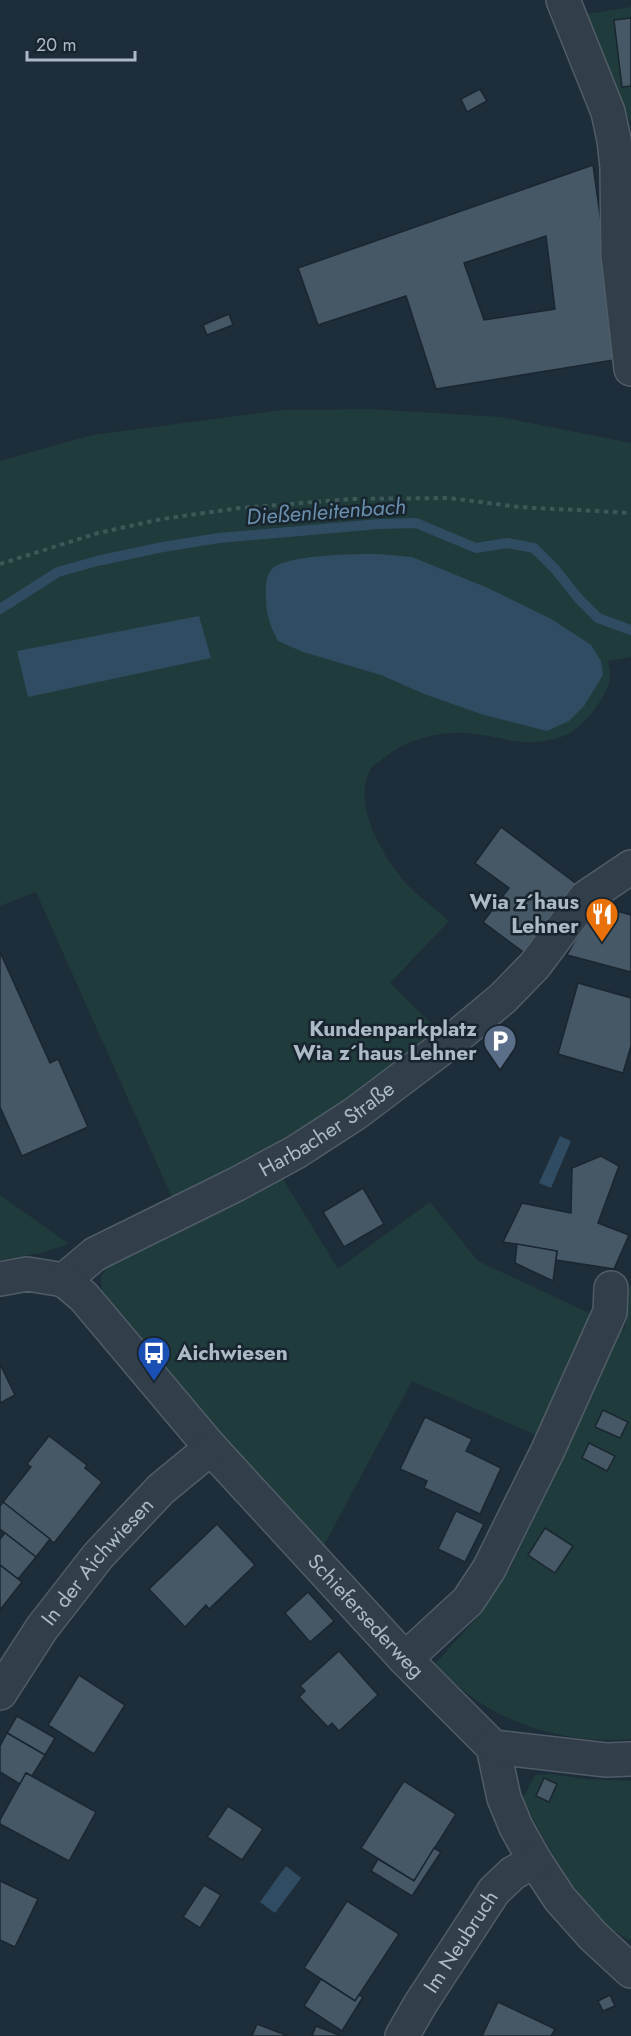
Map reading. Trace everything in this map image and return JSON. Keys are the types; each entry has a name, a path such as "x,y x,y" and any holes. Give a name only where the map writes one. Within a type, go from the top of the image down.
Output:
{"street":[{"path":"563,0 608,112 624,167 618,254 631,369"},
{"name":"Harbacher Straße","path":"64,1280 95,1254 297,1152 356,1113 454,1039 503,998 535,965 585,898 631,867"},
{"path":"0,1279 27,1274 64,1280"},
{"name":"Schiefersederweg","path":"64,1280 84,1297 211,1448 405,1659 493,1747"},
{"path":"405,1659 468,1601 489,1569 549,1450 610,1312 611,1288"},
{"name":"In der Aichwiesen","path":"0,1693 42,1628 98,1556 161,1489 211,1448"},
{"path":"631,1759 606,1760 493,1747 504,1798 516,1827 535,1861 560,1899 573,1914 631,1971"},
{"name":"Im Neubruch","path":"402,2036 494,1891 513,1873 535,1861"}],"path":[{"path":"0,564 98,533 162,519 240,508 352,499 449,498 519,507 631,513"}],"green space":[{"path":"631,7 631,122 582,15"},
{"path":"369,409 500,417 631,443 631,657 608,661 610,679 604,695 587,719 566,735 550,740 522,742 468,733 435,735 400,747 372,767 366,783 365,797 367,813 379,843 404,881 449,921 390,983 442,1034 355,1100 174,1202 36,892 0,906 0,461 92,435 282,410"},
{"path":"280,1174 338,1269 430,1202 478,1261 625,1330 631,1285 631,1739 588,1739 546,1732 525,1725 505,1717 469,1695 435,1664 483,1611 511,1567 568,1449 412,1381 323,1547 168,1375 110,1306 102,1292 101,1277 108,1264"},
{"path":"0,1195 69,1244 41,1253 0,1260"},
{"path":"550,1774 586,1779 631,1781 631,1940 615,1931 583,1899 542,1836 523,1798 535,1775"}],"water":[{"path":"379,554 412,557 488,588 553,620 591,645 601,661 603,675 584,706 569,721 547,731 484,715 424,694 381,675 303,652 278,641 267,609 266,583 271,570 290,561 305,558"},
{"path":"199,616 211,658 28,697 17,651"},
{"path":"560,1136 571,1141 551,1188 539,1183"},
{"path":"286,1866 301,1878 275,1913 260,1902"}],"building":[{"path":"631,18 631,86 622,87 614,20"},
{"path":"480,89 487,101 467,112 461,99"},
{"path":"593,165 620,359 436,389 406,296 318,325 298,268","holes":["546,236 555,309 484,320 464,263"]},
{"path":"229,314 233,325 207,335 203,325"},
{"path":"501,827 578,885 526,954 483,922 509,888 475,863"},
{"name":"Wia z´haus Lehner","path":"595,905 631,915 631,972 567,955"},
{"path":"0,952 50,1063 58,1059 88,1127 22,1156 0,1107"},
{"path":"578,983 631,998 631,1046 623,1073 558,1054"},
{"path":"601,1156 619,1166 598,1223 629,1235 614,1269 556,1260 557,1251 503,1242 522,1203 571,1213 572,1168"},
{"path":"363,1188 384,1224 344,1247 323,1212"},
{"path":"517,1244 557,1251 553,1281 515,1263"},
{"path":"0,1364 15,1395 0,1403"},
{"path":"603,1410 628,1422 620,1438 595,1427"},
{"path":"425,1417 472,1439 466,1451 501,1468 480,1514 424,1488 427,1481 400,1469"},
{"path":"49,1436 87,1465 85,1468 102,1482 54,1543 3,1502 31,1467 27,1464"},
{"path":"589,1443 615,1456 607,1471 582,1458"},
{"path":"3,1502 50,1539 36,1557 0,1529 0,1506"},
{"path":"456,1511 484,1524 465,1562 438,1549"},
{"path":"217,1524 255,1565 209,1609 206,1605 185,1627 149,1589"},
{"path":"545,1528 573,1546 555,1573 528,1555"},
{"path":"5,1533 36,1557 18,1579 0,1565 0,1539"},
{"path":"0,1565 22,1582 0,1610"},
{"path":"308,1592 334,1621 310,1642 285,1613"},
{"path":"339,1651 378,1695 339,1731 332,1723 328,1727 299,1697 305,1691 300,1686"},
{"path":"79,1675 125,1705 94,1754 48,1725"},
{"path":"17,1716 55,1738 45,1755 7,1733"},
{"path":"7,1733 45,1755 32,1776 26,1773 20,1784 0,1772 0,1746"},
{"path":"26,1773 96,1812 69,1861 0,1824 0,1820"},
{"path":"544,1778 557,1784 549,1802 536,1796"},
{"path":"404,1781 456,1814 414,1881 361,1848"},
{"path":"228,1806 263,1829 242,1860 207,1837"},
{"path":"434,1848 441,1852 412,1896 371,1871 378,1859 414,1881"},
{"path":"0,1881 38,1899 15,1947 0,1940"},
{"path":"204,1885 221,1895 200,1928 183,1917"},
{"path":"347,1901 399,1934 355,2001 304,1968"},
{"path":"321,1979 355,2001 359,1995 363,1997 342,2031 304,2006"},
{"path":"610,1995 615,2006 603,2011 598,2001"},
{"path":"498,2002 555,2029 551,2036 482,2036"},
{"path":"257,2024 288,2036 252,2036"},
{"path":"316,2026 341,2036 312,2036"}],"waterway":[{"name":"Dießenleitenbach","path":"0,609 58,572 163,547 219,538 379,524 416,523 476,548 507,543 534,548 598,618 631,630"}],"place":[{"name":"Wia z´haus Lehner","path":"602,943"},
{"name":"Kundenparkplatz Wia z´haus Lehner","path":"500,1070"},
{"name":"Aichwiesen","path":"154,1382"}]}
